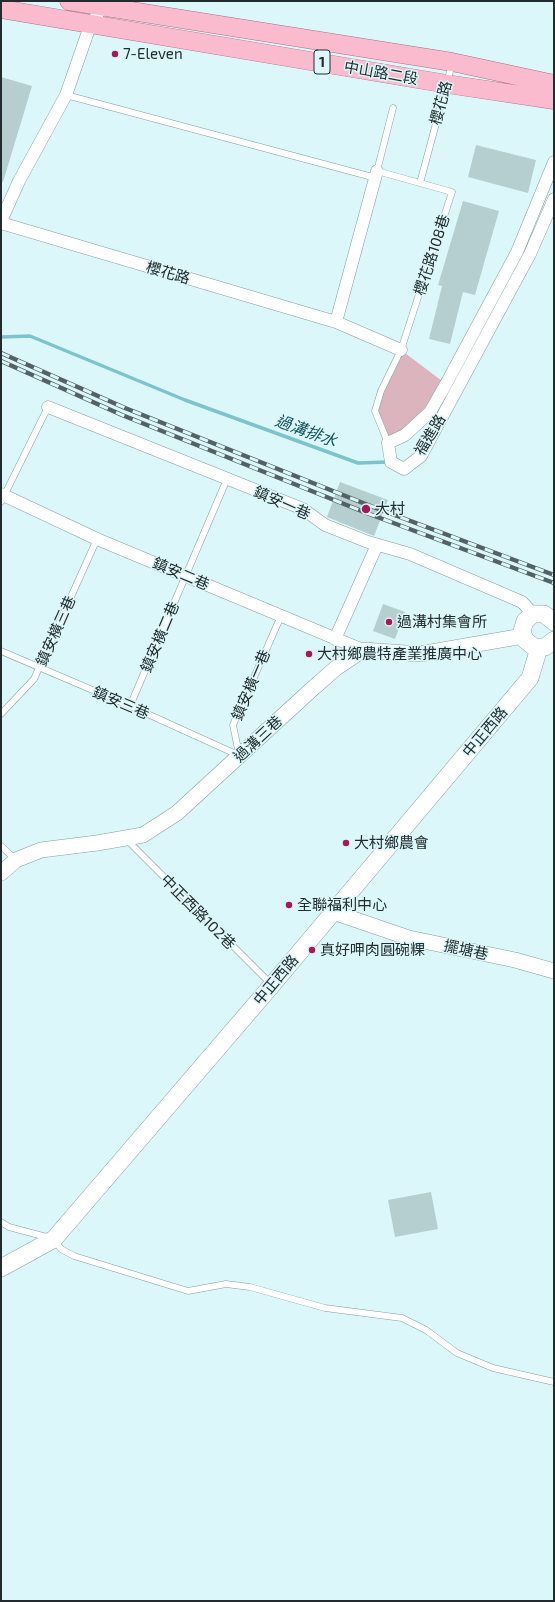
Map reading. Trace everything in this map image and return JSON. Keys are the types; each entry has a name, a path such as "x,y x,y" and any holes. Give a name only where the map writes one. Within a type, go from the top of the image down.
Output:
{"main road":[{"name":"1","path":"69,1 105,4"},
{"name":"中山路二段","path":"105,4 452,62 554,84"},
{"name":"1","path":"1,9 90,26"},
{"name":"中山路二段","path":"90,26 155,34 446,84 554,100"},
{"path":"523,636 522,631 525,621 534,614 544,614 554,620"},
{"name":"中正西路","path":"1,1268 54,1239 272,985 530,678 547,644 528,644 523,636"}],"street":[{"name":"櫻花路","path":"105,4 90,26 66,95 19,181 1,222 336,322 402,350"},
{"name":"福進路","path":"553,205 530,254 421,456 404,469 391,462 388,443 405,435 430,412 517,252 554,162"},
{"path":"336,322 376,174"},
{"name":"鎮安一巷","path":"48,407 303,509 325,525 377,545 410,554 522,602 534,614"},
{"name":"鎮安二巷","path":"2,497 97,539 363,650"},
{"path":"335,639 377,545"},
{"path":"363,650 420,654 523,636"},
{"name":"過溝三巷","path":"1,873 16,860 41,850 126,839 143,835 177,813 336,668 363,650"},
{"name":"擺塘巷","path":"333,912 409,938 515,960 554,971"}],"lane":[{"name":"櫻花路","path":"420,183 452,62"},
{"path":"66,95 376,174 420,183"},
{"path":"376,174 393,108"},
{"name":"櫻花路108巷","path":"402,350 452,192 420,183"},
{"path":"388,443 375,411 381,391 402,350"},
{"path":"2,497 48,407"},
{"name":"鎮安橫二巷","path":"130,706 227,479"},
{"name":"鎮安橫三巷","path":"1,714 34,679 97,539"},
{"name":"鎮安橫一巷","path":"240,756 233,725 280,616"},
{"name":"鎮安三巷","path":"1,651 130,706 240,756"},
{"name":"中正西路102巷","path":"126,839 272,985"},
{"path":"1,846 16,860"},
{"path":"1,1222 9,1227 54,1239 61,1249 74,1256 188,1291 226,1284 250,1287 325,1308 402,1318 426,1330 458,1353 493,1368 554,1382"}],"shaded area":[{"path":"401,350 446,384 405,435 388,443 375,411"}],"building":[{"path":"1,77 32,86 3,182 1,182"},
{"path":"476,145 536,160 528,193 468,177"},
{"path":"463,201 499,211 475,295 463,292 450,344 429,339 442,286 438,285"},
{"path":"340,482 388,500 374,536 327,517"},
{"name":"過溝村集會所","path":"383,604 405,612 395,639 373,631"},
{"path":"431,1192 438,1229 395,1237 388,1200"}],"waterway":[{"name":"過溝排水","path":"1,337 30,336 185,400 358,463 388,462"}],"railway":[{"path":"1,353 125,408 368,505 554,575"},
{"path":"1,361 122,415 364,512 554,583"}],"place":[{"name":"7-Eleven","path":"115,54"},
{"name":"大村","path":"366,509"},
{"name":"過溝村集會所","path":"389,622"},
{"name":"大村鄉農特產業推廣中心","path":"309,654"},
{"name":"大村鄉農會","path":"346,843"},
{"name":"全聯福利中心","path":"289,905"},
{"name":"真好呷肉圓碗粿","path":"312,950"}]}
